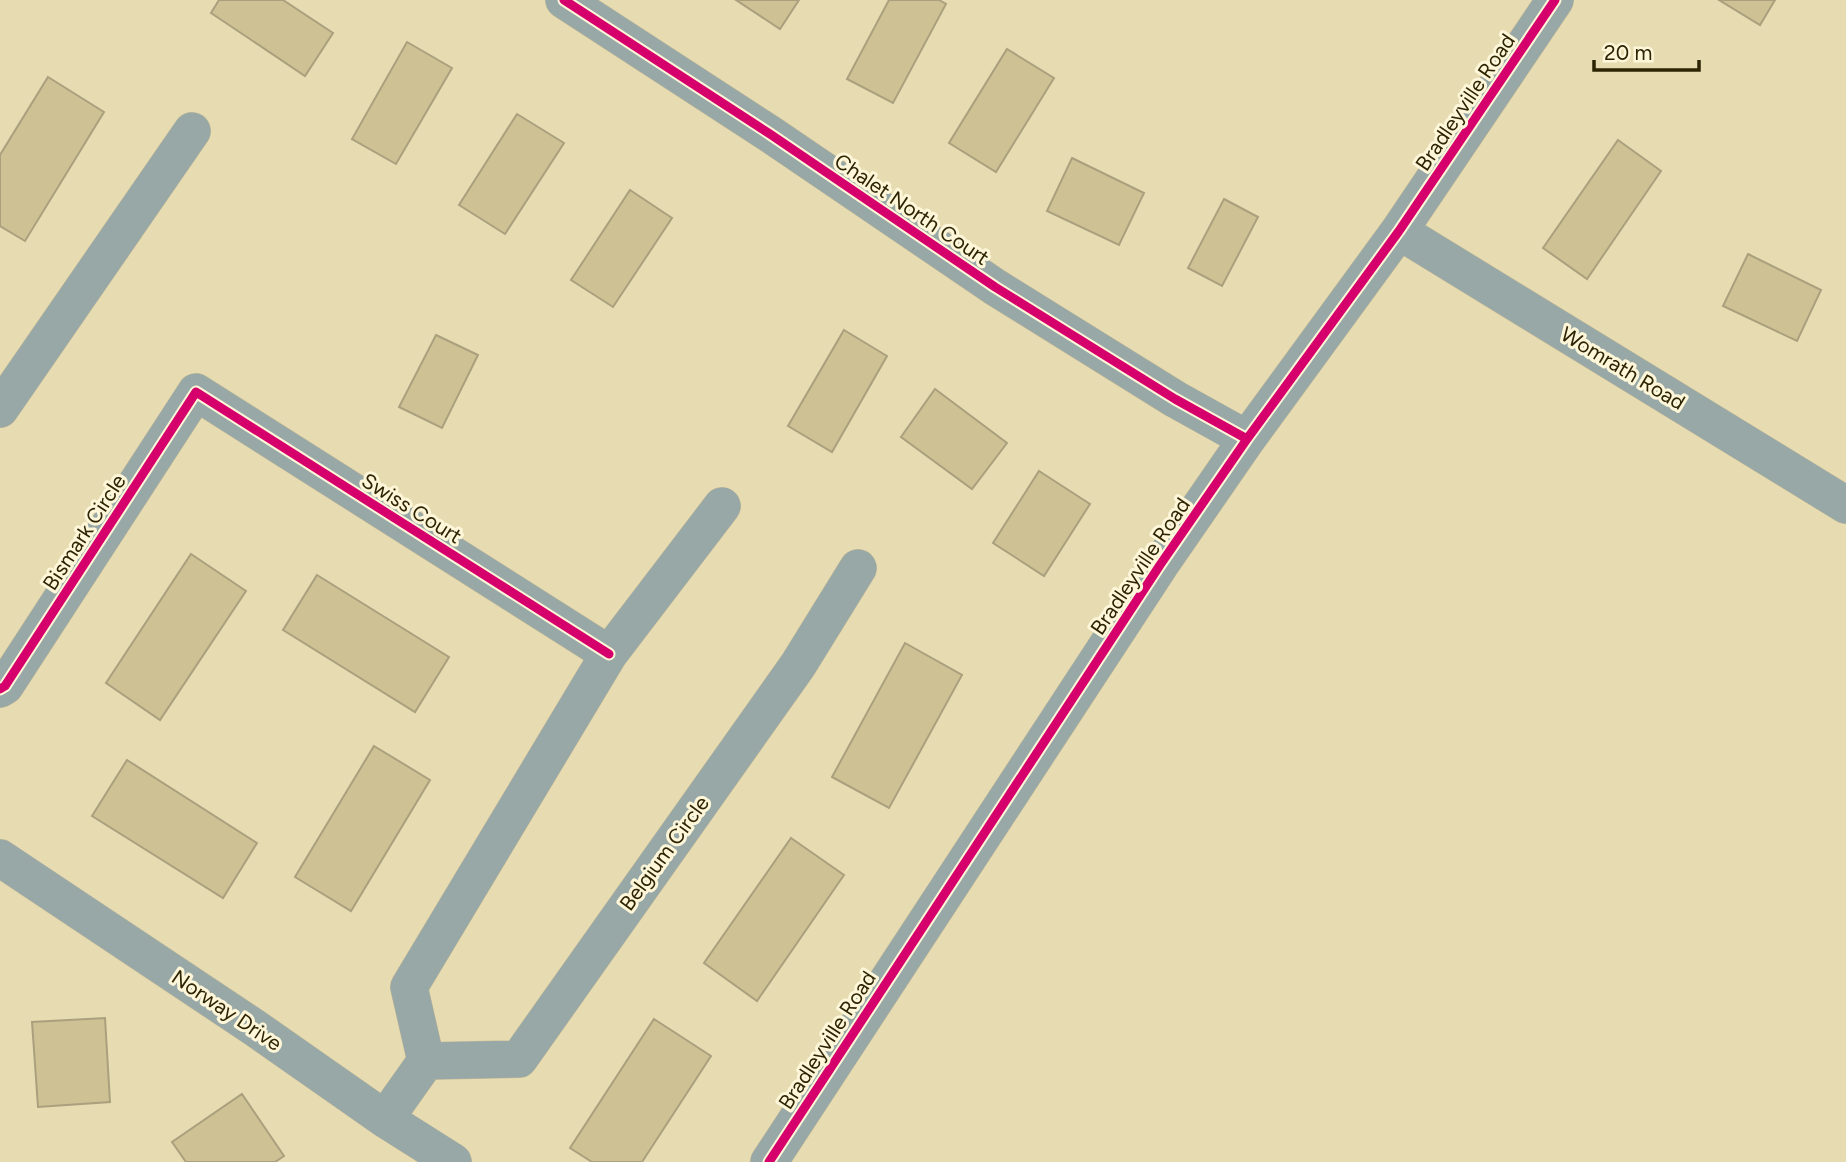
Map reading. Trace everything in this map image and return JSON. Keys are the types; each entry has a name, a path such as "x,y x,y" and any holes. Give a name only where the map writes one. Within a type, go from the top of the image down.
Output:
{"street":[{"name":"Chalet North Court","path":"564,0 771,134 995,287 1175,399 1247,439"},
{"name":"Bradleyville Road","path":"768,1162 1153,577 1247,439 1399,231 1555,0"},
{"path":"0,409 192,131"},
{"name":"Womrath Road","path":"1399,231 1846,505"},
{"name":"Swiss Court","path":"196,391 609,654"},
{"name":"Bismark Circle","path":"0,689 5,686 196,391"},
{"path":"385,1119 426,1061 409,986 609,654 722,506"},
{"name":"Belgium Circle","path":"426,1061 519,1059 790,676 858,568"},
{"name":"Norway Drive","path":"0,859 453,1162"}],"building":[{"path":"219,0 283,0 333,33 305,76 211,13"},
{"path":"736,0 799,0 780,29"},
{"path":"889,0 939,0 946,4 893,103 847,79"},
{"path":"1719,0 1775,0 1760,25"},
{"path":"407,42 452,68 396,164 352,139"},
{"path":"1007,49 1054,78 996,172 949,143"},
{"path":"48,77 104,112 25,241 0,226 0,155"},
{"path":"517,114 564,143 505,234 459,205"},
{"path":"1618,140 1661,171 1587,279 1543,248"},
{"path":"1072,158 1144,193 1119,245 1047,211"},
{"path":"630,190 672,218 613,307 571,280"},
{"path":"1224,199 1258,217 1222,286 1188,268"},
{"path":"1748,254 1821,290 1797,341 1723,306"},
{"path":"844,330 887,356 832,452 788,426"},
{"path":"436,335 478,355 442,428 399,407"},
{"path":"935,389 1007,443 972,489 901,437"},
{"path":"1039,471 1090,504 1044,576 993,543"},
{"path":"191,554 246,591 160,720 106,683"},
{"path":"317,575 449,657 415,712 283,630"},
{"path":"905,643 962,675 889,808 832,777"},
{"path":"374,746 430,780 351,911 295,877"},
{"path":"127,760 257,843 223,898 92,816"},
{"path":"791,838 844,875 757,1001 704,963"},
{"path":"105,1018 110,1102 38,1107 32,1022"},
{"path":"654,1019 711,1056 642,1162 592,1162 570,1148"},
{"path":"242,1094 284,1156 275,1162 186,1162 172,1142"}],"cycle path":[{"path":"564,0 770,134 995,287 1175,399 1247,439"},
{"path":"769,1162 1160,565 1247,439 1399,231 1555,0"},
{"path":"0,689 5,686 196,392 609,654"}]}
